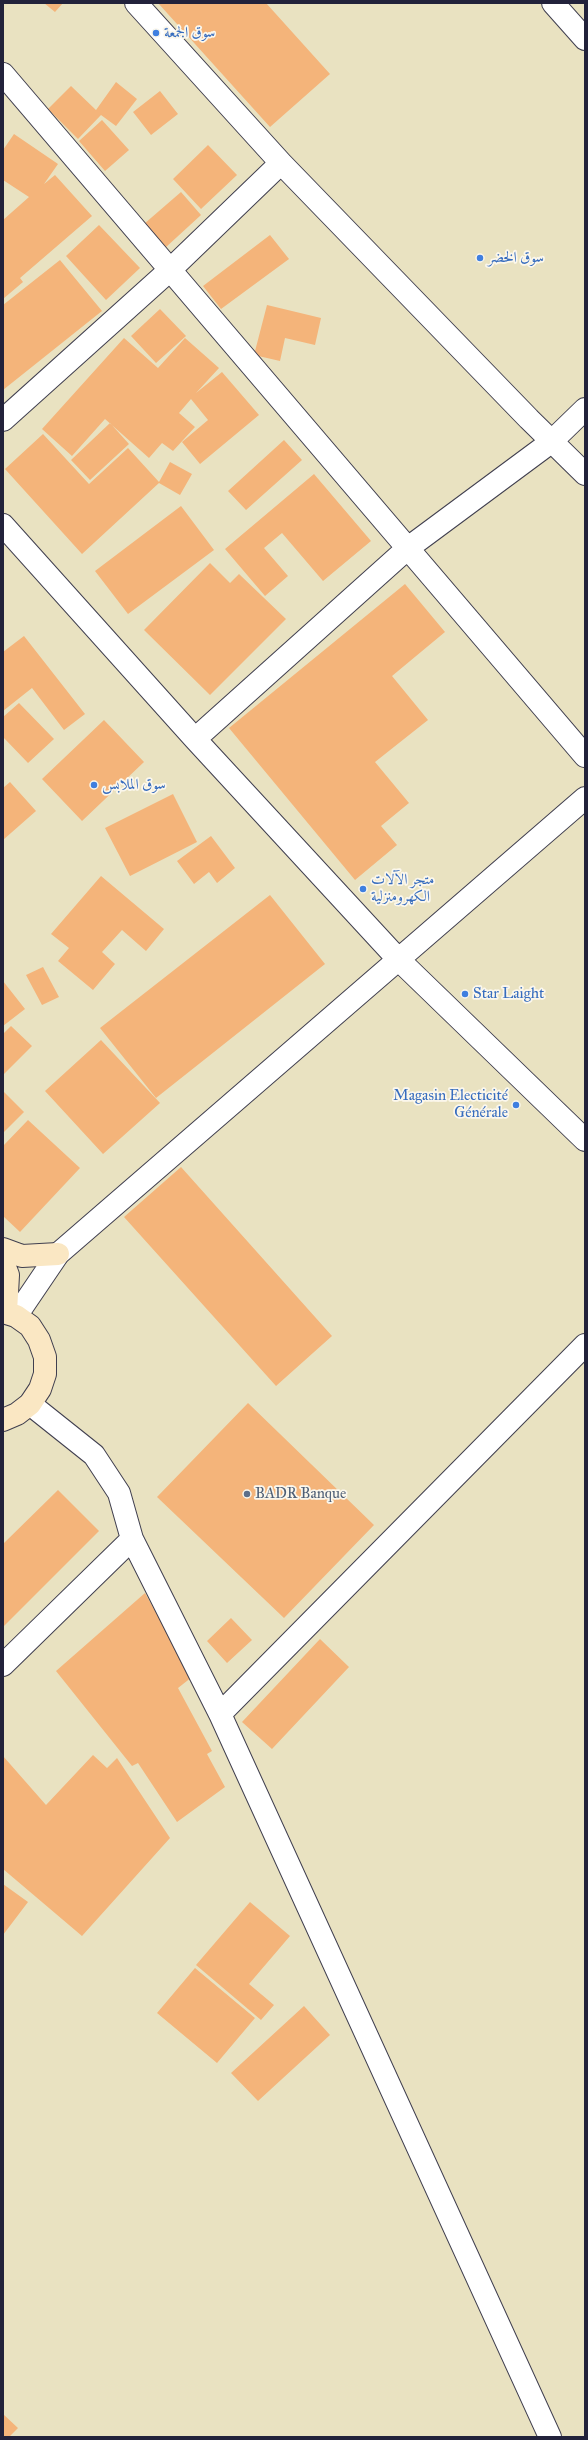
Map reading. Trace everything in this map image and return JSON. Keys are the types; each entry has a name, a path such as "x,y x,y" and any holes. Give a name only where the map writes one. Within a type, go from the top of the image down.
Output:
{"main road":[{"path":"3,1249 22,1256 58,1254"},
{"path":"3,1262 8,1275 8,1313 30,1326 40,1340 45,1357 45,1374 40,1389 30,1404 17,1414 3,1420"}],"street":[{"path":"136,3 281,163 551,442 585,474"},
{"path":"552,3 585,39"},
{"path":"3,74 171,269 585,756"},
{"path":"3,420 171,269 281,163"},
{"path":"195,739 408,548 551,442 585,409"},
{"path":"3,525 195,739 398,959 585,1140"},
{"path":"8,1313 58,1254 585,798"},
{"path":"220,1714 585,1345"},
{"path":"30,1404 94,1455 119,1493 132,1538 220,1714 550,2437"},
{"path":"3,1664 132,1538"}],"building":[{"path":"44,3 63,3 55,12"},
{"path":"158,3 266,3 330,74 270,127"},
{"path":"116,82 137,99 116,126 101,115 78,139 48,109 71,86 96,110"},
{"path":"160,91 178,114 151,135 133,112"},
{"path":"102,120 129,150 105,171 79,141"},
{"path":"14,134 58,164 44,184 55,175 92,216 20,278 23,282 3,299 3,220 29,197 3,180 3,150"},
{"path":"208,145 237,175 201,209 173,179"},
{"path":"181,192 201,215 165,248 144,224"},
{"path":"99,225 140,268 106,300 66,256"},
{"path":"270,235 289,259 221,309 203,286"},
{"path":"60,260 102,311 3,390 3,305"},
{"path":"267,305 321,318 315,345 285,338 280,361 254,355"},
{"path":"160,309 186,336 156,363 131,336"},
{"path":"124,338 158,368 185,338 219,368 196,393 222,372 259,415 200,464 182,442 208,420 191,399 179,413 195,427 173,451 162,443 149,458 105,419 72,456 42,429"},
{"path":"110,423 129,444 90,480 71,460"},
{"path":"43,434 89,484 128,448 159,482 170,462 192,474 180,495 159,483 82,554 5,469"},
{"path":"284,440 302,460 246,510 228,491"},
{"path":"314,474 371,541 323,581 282,533 264,548 288,576 265,596 225,549"},
{"path":"181,506 214,550 128,614 95,571"},
{"path":"210,563 230,583 239,574 286,619 210,695 144,630"},
{"path":"405,584 445,632 392,676 428,720 375,762 409,803 381,826 397,845 355,880 229,728"},
{"path":"24,636 85,714 64,730 32,688 3,711 3,652"},
{"path":"19,703 54,739 28,763 3,737 3,717"},
{"path":"104,720 144,762 82,821 42,779"},
{"path":"10,782 36,811 3,840 3,788"},
{"path":"173,794 197,842 130,876 105,828"},
{"path":"211,836 235,868 217,883 209,872 194,884 177,861"},
{"path":"101,876 164,929 146,951 122,930 102,952 115,964 93,990 58,961 69,948 51,934"},
{"path":"270,895 325,964 156,1098 100,1028"},
{"path":"43,967 59,997 42,1005 26,975"},
{"path":"3,981 25,1009 3,1026"},
{"path":"11,1026 32,1046 4,1074 3,1034"},
{"path":"101,1040 160,1103 103,1154 45,1091"},
{"path":"3,1091 24,1112 3,1133"},
{"path":"28,1120 80,1168 20,1232 3,1216 3,1146"},
{"path":"181,1167 332,1336 276,1386 124,1217"},
{"path":"248,1403 374,1525 284,1618 157,1497"},
{"path":"58,1490 99,1531 3,1627 3,1544"},
{"path":"145,1593 192,1677 178,1688 212,1751 207,1754 225,1787 177,1822 138,1763 132,1766 56,1671"},
{"path":"231,1618 252,1640 227,1663 207,1641"},
{"path":"320,1639 349,1667 272,1749 242,1722"},
{"path":"93,1755 107,1768 117,1758 170,1838 82,1936 3,1869 3,1756 46,1805"},
{"path":"3,1884 28,1902 3,1935"},
{"path":"250,1902 290,1936 249,1984 274,2005 261,2020 196,1965"},
{"path":"195,1968 255,2018 217,2063 157,2013"},
{"path":"304,2006 330,2035 258,2101 231,2073"},
{"path":"3,2414 18,2428 9,2437 3,2437"}],"place":[{"name":"سوق الجمعة","path":"156,33"},
{"name":"سوق الخضر","path":"480,258"},
{"name":"سوق الملابس","path":"94,785"},
{"name":"متجر الآلات الكهرومنزلية","path":"363,889"},
{"name":"Star Laight","path":"465,994"},
{"name":"Magasin Electicité Générale","path":"516,1105"},
{"name":"BADR Banque","path":"247,1494"}]}
